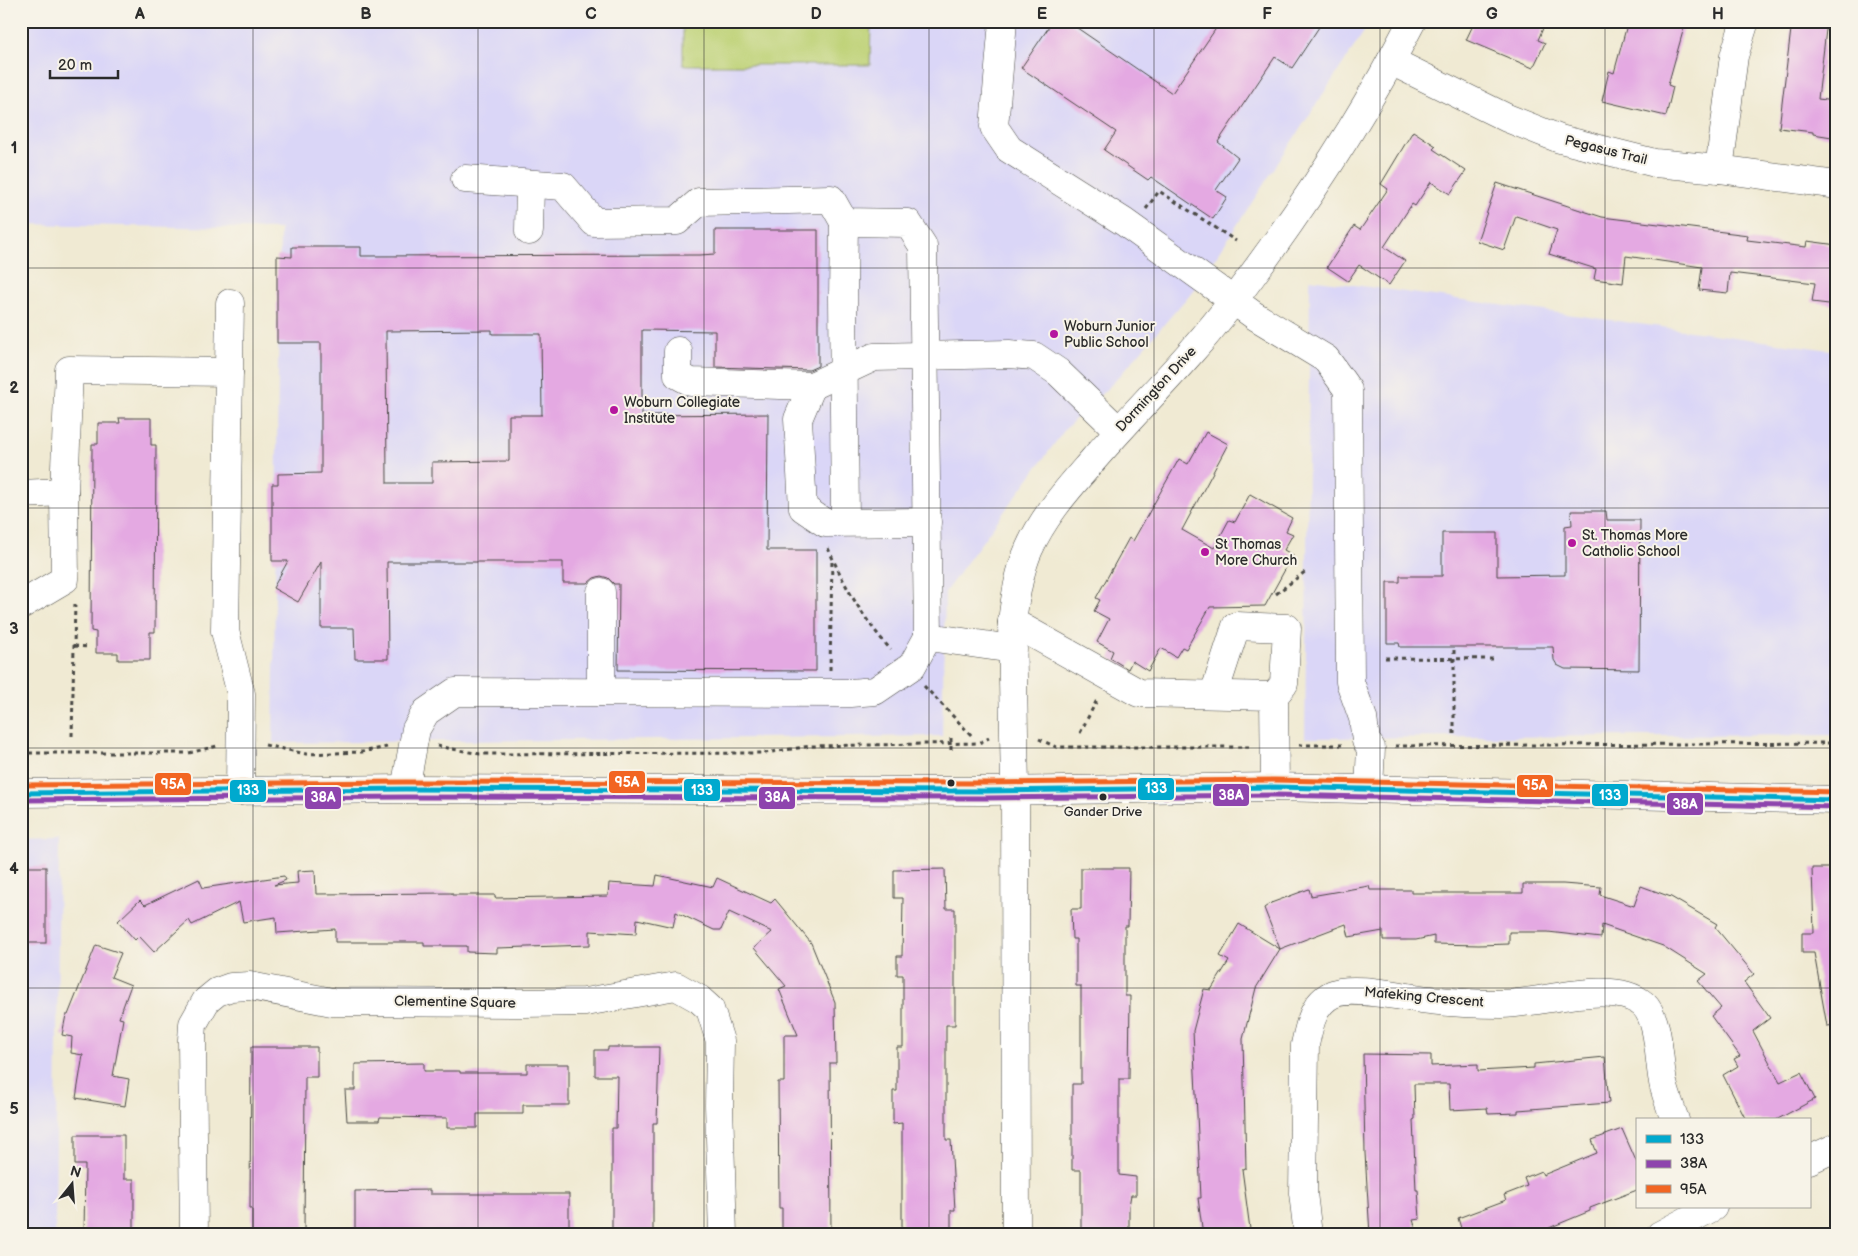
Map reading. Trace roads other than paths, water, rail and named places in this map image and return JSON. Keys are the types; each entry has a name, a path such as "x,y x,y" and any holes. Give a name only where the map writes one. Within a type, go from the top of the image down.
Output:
{"street":[{"path":"1003,21 994,127 1009,149 1124,222 1233,301 1326,359 1348,390 1350,682 1363,718 1366,740 1371,748 1369,789"},
{"name":"Dormington Drive","path":"1015,790 1013,635 1024,566 1038,532 1054,505 1118,430 1172,374 1233,301 1317,180 1391,62 1412,21"},
{"path":"1719,169 1734,56 1745,21"},
{"name":"Pegasus Trail","path":"1391,62 1507,118 1560,139 1655,163 1719,169 1837,185"},
{"path":"466,179 563,186 594,222 677,221 699,202 831,199 844,222 845,522"},
{"path":"529,231 530,184"},
{"path":"405,789 416,729 426,712 455,692 830,693 875,691 912,666 928,637 923,246 908,223 844,222"},
{"path":"230,303 225,631 241,694 240,791"},
{"path":"678,351 678,375 691,382 812,386 874,357 1009,354 1034,356 1058,372 1118,430"},
{"path":"21,605 65,579 64,492 68,370 229,372"},
{"path":"812,386 798,419 803,508 825,522 927,522"},
{"path":"21,494 64,492"},
{"path":"601,592 601,692"},
{"path":"1214,694 1236,626 1287,628 1284,684 1274,696 1275,787"},
{"path":"928,637 1013,635 1110,676 1139,693 1274,696"},
{"path":"21,793 405,789 1015,790 1275,787 1837,800"},
{"path":"1015,790 1016,1235"},
{"name":"Clementine Square","path":"194,1235 192,1032 199,1011 216,992 230,987 250,986 332,1002 524,1003 585,1002 676,986 699,999 710,1008 720,1041 719,1105 723,1235"},
{"name":"Mafeking Crescent","path":"1308,1235 1303,1193 1305,1045 1313,1015 1320,1002 1333,994 1349,990 1431,1000 1504,1004 1608,992 1628,996 1644,1005 1654,1021 1664,1087 1674,1118"},
{"path":"1810,1160 1837,1147"},
{"path":"1660,1235 1711,1208"}],"place":[{"name":"Woburn Junior Public School","path":"1054,334"},
{"name":"Woburn Collegiate Institute","path":"614,410"},
{"name":"St. Thomas More Catholic School","path":"1572,543"},
{"name":"St Thomas More Church","path":"1205,552"},
{"name":"Gander Drive","path":"1103,797"}]}
